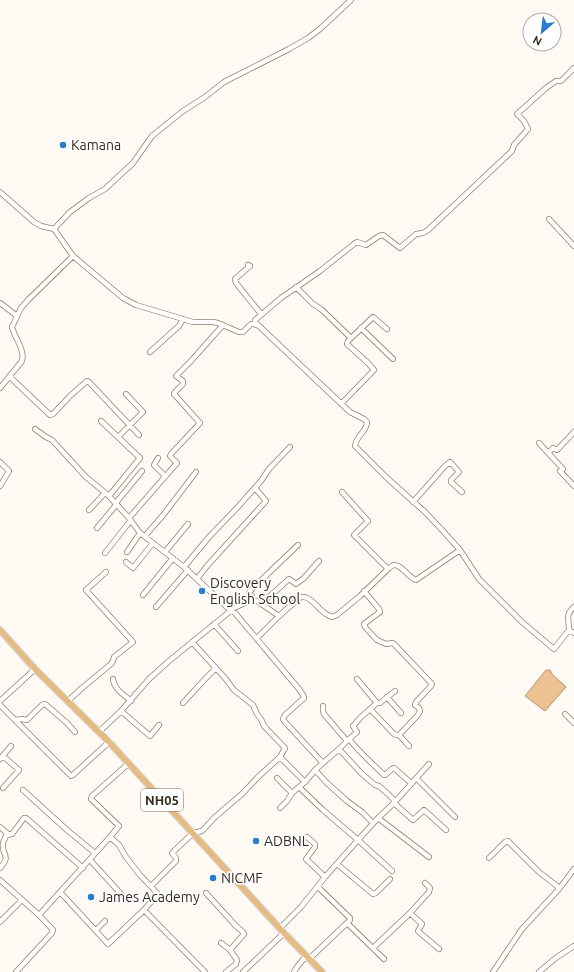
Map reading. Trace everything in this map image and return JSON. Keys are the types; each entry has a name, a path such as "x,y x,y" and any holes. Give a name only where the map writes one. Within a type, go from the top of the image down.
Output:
{"main road":[{"name":"NH05","path":"0,630 35,669 109,742 322,972"}],"street":[{"path":"54,229 70,212 89,198 105,189 134,163 152,136 183,111 205,97 224,82 308,38 320,29 351,0"},
{"path":"574,68 561,81 556,81 546,88 517,114 524,121 528,130 514,145 512,151 428,230 423,233 416,234 400,248 382,235 366,245 357,242 320,271 281,298 255,320 259,326 341,404 350,412 367,422 367,426 356,439 355,446 443,530 460,550 479,579 522,622 554,649 569,630 568,614 574,607"},
{"path":"0,192 34,222 41,226 54,229 73,256 123,298 136,305 192,322 213,322 239,332 243,332 251,324 259,326"},
{"path":"549,219 574,246"},
{"path":"0,388 22,361 22,350 12,327 17,316 29,298 73,256"},
{"path":"248,264 250,266 235,279 236,283 261,314"},
{"path":"296,287 351,338"},
{"path":"0,303 17,316"},
{"path":"341,404 374,370 368,362 347,344 351,338 373,317 388,329"},
{"path":"150,352 179,326 183,319"},
{"path":"105,552 130,519 177,463 170,456 171,454 200,424 174,394 183,384 183,381 176,376 223,325"},
{"path":"361,328 393,360"},
{"path":"10,377 50,415 53,414 86,381 89,382 139,435"},
{"path":"118,437 143,412 126,394"},
{"path":"89,510 107,495 140,458 101,421"},
{"path":"35,429 46,438 52,440 86,477 116,504 142,534 186,569 235,613 257,638 304,698 283,719 323,763"},
{"path":"548,453 553,448 557,450 574,432"},
{"path":"538,444 562,468 560,471 574,486"},
{"path":"156,607 209,537 255,488 290,447"},
{"path":"158,458 154,465 165,476"},
{"path":"0,462 9,471 0,486"},
{"path":"413,502 450,462 458,472 451,482 462,492"},
{"path":"97,528 142,471"},
{"path":"127,552 142,534 164,514 196,472"},
{"path":"197,579 266,501 255,488"},
{"path":"342,492 368,521 354,535 373,552 388,569"},
{"path":"165,552 188,524"},
{"path":"126,562 133,568 153,543"},
{"path":"251,600 252,596 249,593 250,591 298,545"},
{"path":"257,638 302,596 307,597 326,614 332,617 337,616 394,565 398,565 408,576 413,580 416,580 460,550"},
{"path":"143,594 173,558"},
{"path":"261,604 289,579 296,584 304,578 318,561"},
{"path":"68,701 111,664 114,657 133,642 86,590 106,572"},
{"path":"364,591 380,612 364,624 365,627 377,640 386,644 393,643 432,684 415,704 420,711 418,715 399,735"},
{"path":"99,732 121,711 149,679 230,610 251,600 257,601 279,616"},
{"path":"214,624 238,651"},
{"path":"569,630 574,633"},
{"path":"151,886 176,861 176,858 172,853 193,833 202,830 242,794 280,757 285,748 264,726 253,704 234,690 192,642"},
{"path":"183,703 216,668"},
{"path":"0,701 35,669"},
{"path":"113,679 114,684 120,692 131,700"},
{"path":"357,679 377,703"},
{"path":"280,808 292,793 305,782 315,770 357,732 353,726 360,717 395,691"},
{"path":"387,697 401,713"},
{"path":"16,720 26,720 45,704 75,732"},
{"path":"0,705 71,776 109,742"},
{"path":"323,706 324,714 384,775 394,768 411,783"},
{"path":"370,709 395,735 399,735 409,746"},
{"path":"121,711 150,736 159,725"},
{"path":"565,714 574,724"},
{"path":"3,788 20,770 2,757 11,746"},
{"path":"339,749 375,785 379,786 387,793 413,820 424,810 446,830"},
{"path":"280,757 305,782"},
{"path":"38,915 90,860 119,826 91,799 92,796 128,764"},
{"path":"243,972 282,930 325,877 358,840 429,764"},
{"path":"315,770 327,783 362,812 373,824"},
{"path":"277,778 292,793"},
{"path":"416,778 455,817"},
{"path":"299,787 392,871"},
{"path":"23,790 95,853"},
{"path":"0,868 6,858 3,844 7,835 12,834 24,818 26,818 82,868"},
{"path":"378,818 429,857"},
{"path":"0,827 7,833 7,835"},
{"path":"60,892 108,944 158,895 158,893 140,875 119,845 110,837"},
{"path":"307,837 315,844 315,847 306,859 325,877"},
{"path":"489,858 505,842 508,842 539,872 557,886 559,890"},
{"path":"90,860 122,895"},
{"path":"337,864 373,894 375,894 390,879"},
{"path":"493,972 522,928 559,890 574,869"},
{"path":"0,880 53,930 52,933 16,972"},
{"path":"373,948 410,913 430,890 425,883"},
{"path":"294,972 297,967 350,920 350,918 318,887"},
{"path":"206,893 244,934 230,950"},
{"path":"0,922 22,900"},
{"path":"144,910 205,972"},
{"path":"410,913 422,924 418,931 440,949"},
{"path":"96,930 105,921"},
{"path":"347,923 384,959"},
{"path":"221,943 230,950 237,960 236,964 226,972"},
{"path":"540,972 557,957 574,946"}],"shaded area":[{"path":"546,670 550,670 552,674 566,687 545,711 525,696"}],"place":[{"name":"Kamana","path":"63,145"},
{"name":"Discovery English School","path":"202,591"},
{"name":"ADBNL","path":"256,841"},
{"name":"NICMF","path":"213,878"},
{"name":"James Academy","path":"91,897"}]}
